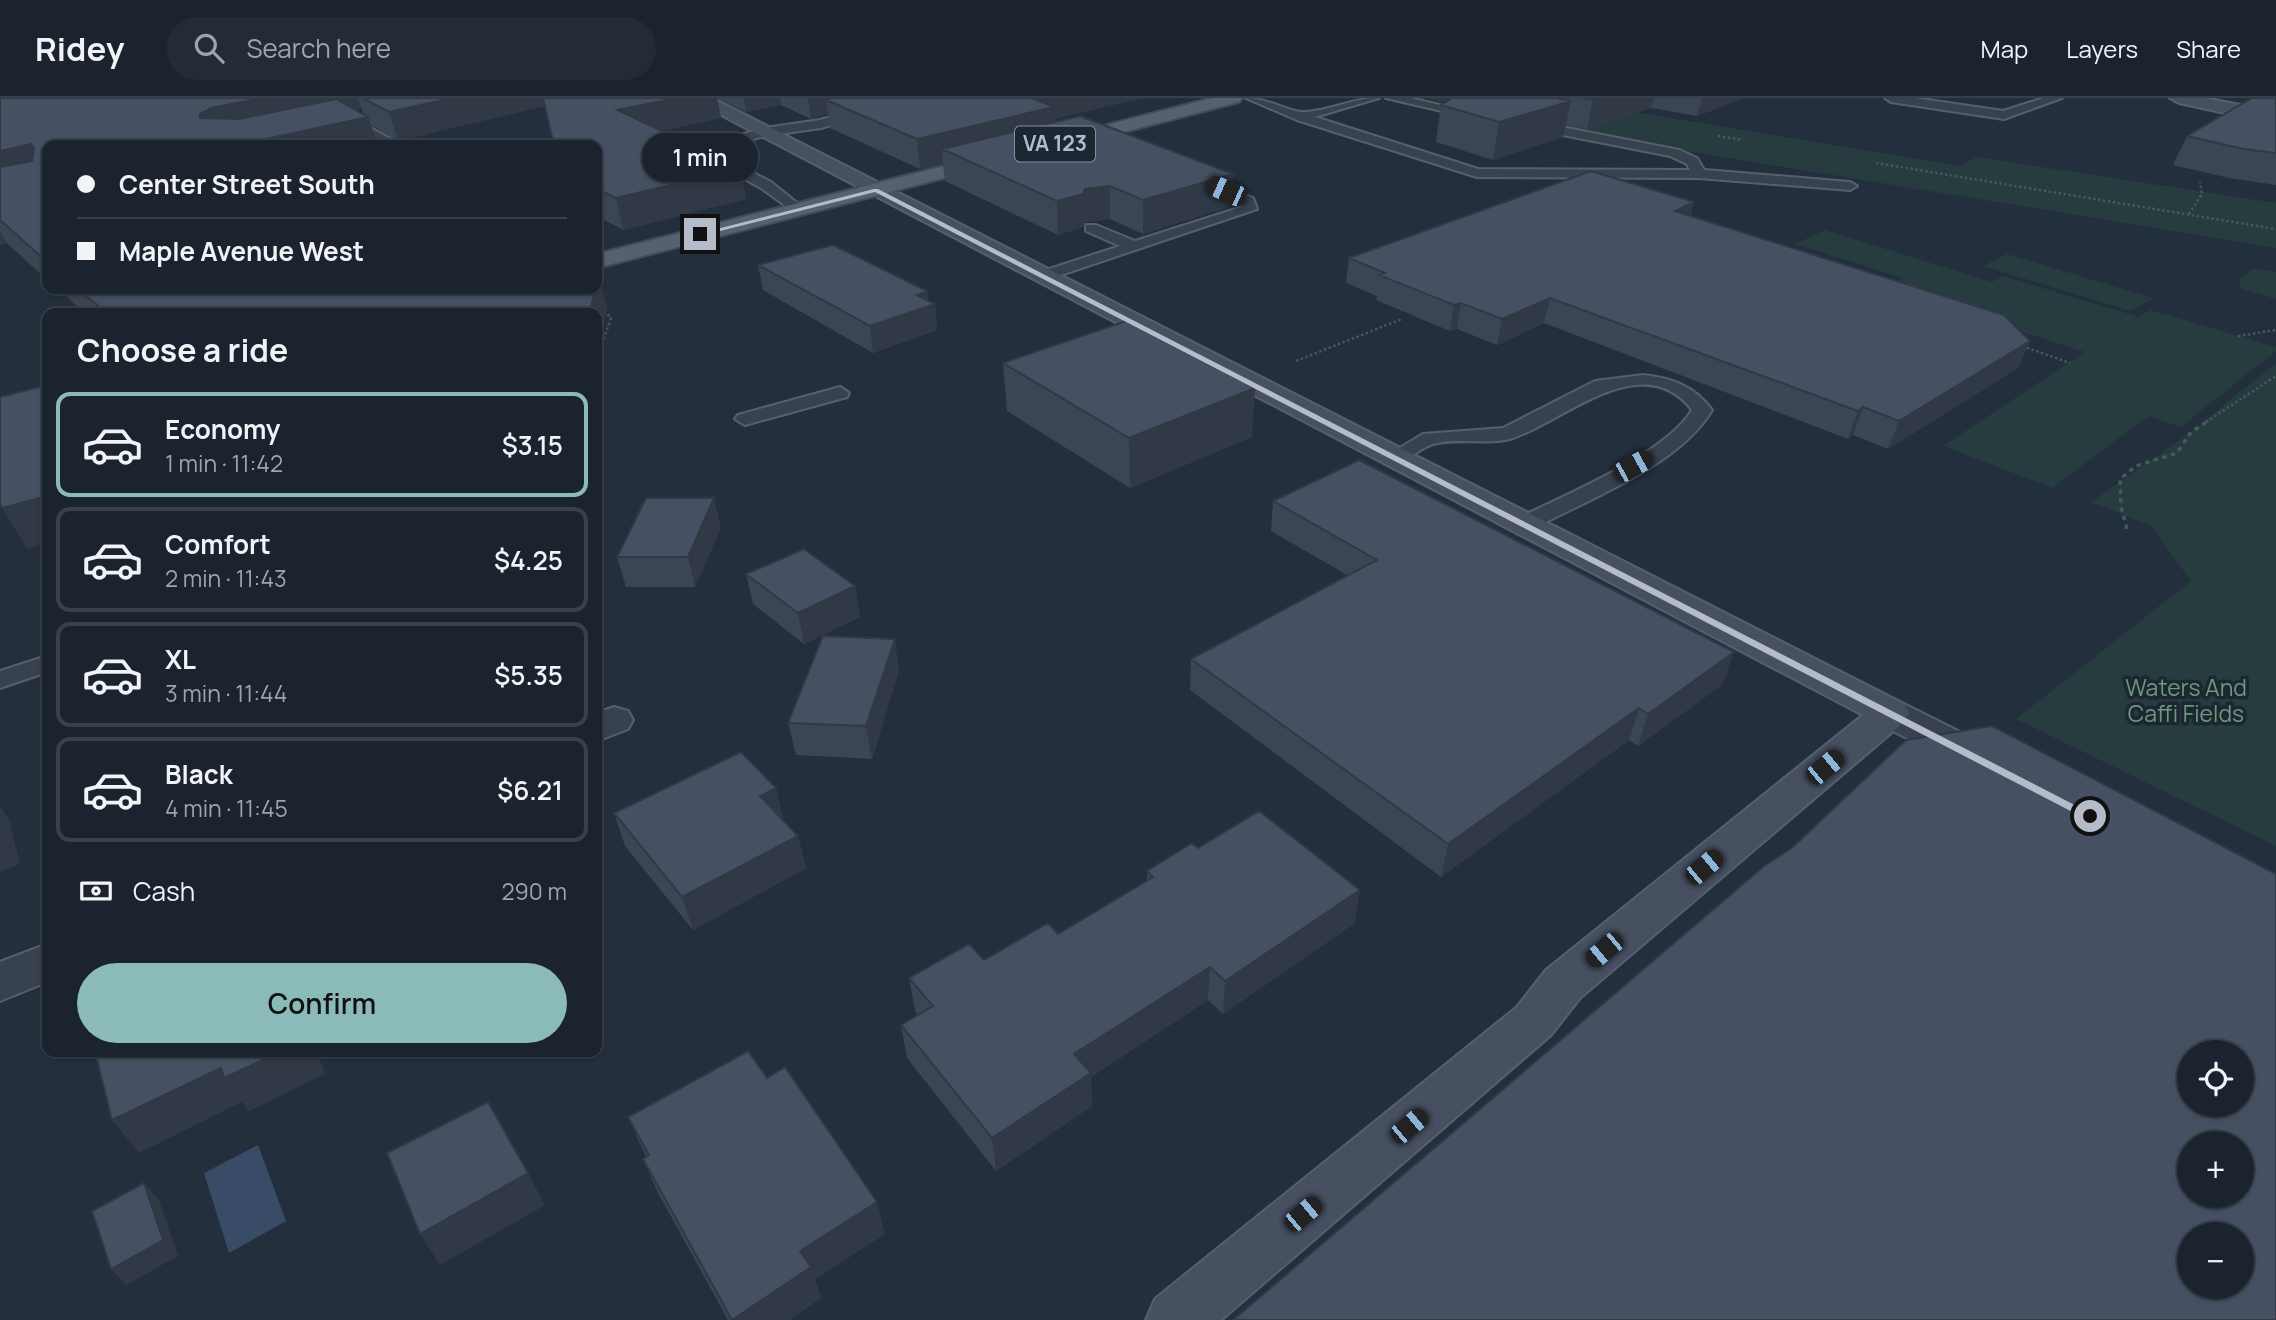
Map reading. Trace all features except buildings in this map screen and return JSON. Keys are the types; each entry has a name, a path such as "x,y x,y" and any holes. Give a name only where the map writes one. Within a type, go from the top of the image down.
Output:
{"main road":[{"name":"VA 123","path":"1048,146 1233,98"},
{"name":"VA 123","path":"602,260 1009,156"}],"street":[{"path":"698,98 2010,775"},
{"path":"2179,98 2276,118"},
{"path":"340,121 372,114"},
{"path":"1176,1320 1534,1021 1563,984 1890,713"},
{"path":"0,982 42,964"}],"lane":[{"path":"797,210 766,185 697,149 765,132 821,124 913,98"},
{"path":"1252,98 1301,117 1477,173 1699,174 1850,186"},
{"path":"1301,117 1373,98"},
{"path":"1392,98 1494,118"},
{"path":"1891,98 2004,115 2056,98"},
{"path":"340,121 380,140"},
{"path":"1520,123 1674,152 1692,161 1699,174"},
{"path":"1087,136 1114,146"},
{"path":"1043,276 1250,209 1248,201 1187,175"},
{"path":"1091,228 1135,247"},
{"path":"1395,457 1430,438 1484,438 1508,433 1602,385 1618,381 1658,383 1684,392 1697,401 1702,410 1701,420 1675,442 1524,524"},
{"path":"745,419 840,393"},
{"path":"0,680 42,666"}],"path":[{"path":"1707,134 1745,140"},
{"path":"1874,162 2276,229"},
{"path":"2189,214 2202,194 2200,182"},
{"path":"596,303 601,308"},
{"path":"602,309 611,318 602,344"},
{"path":"1288,365 1402,319"},
{"path":"2238,336 2276,330"},
{"path":"2021,345 2070,363"},
{"path":"2127,529 2121,507 2120,480 2136,466 2177,453 2191,432 2276,376"}],"green space":[{"path":"1425,98 1549,98 1959,166 1977,157 2276,203 2276,248 1669,148 1522,121"},
{"path":"1825,230 1992,282 2003,276 2139,317 2150,310 2276,347 2276,351 2181,427 2149,416 2052,488 1943,446 2085,352 1884,288 1903,278 1795,244"},
{"path":"2007,254 2153,298 2130,311 1983,266"},
{"path":"2254,268 2276,272 2276,299 2240,288 2239,279"},
{"name":"Waters And Caffi Fields","path":"2276,363 2276,846 2016,719 2191,581 2151,526 2091,502 2191,432"}],"water":[{"path":"258,1145 286,1221 229,1253 204,1173"}],"route":[{"path":"700,234 876,190 2090,816"}]}
